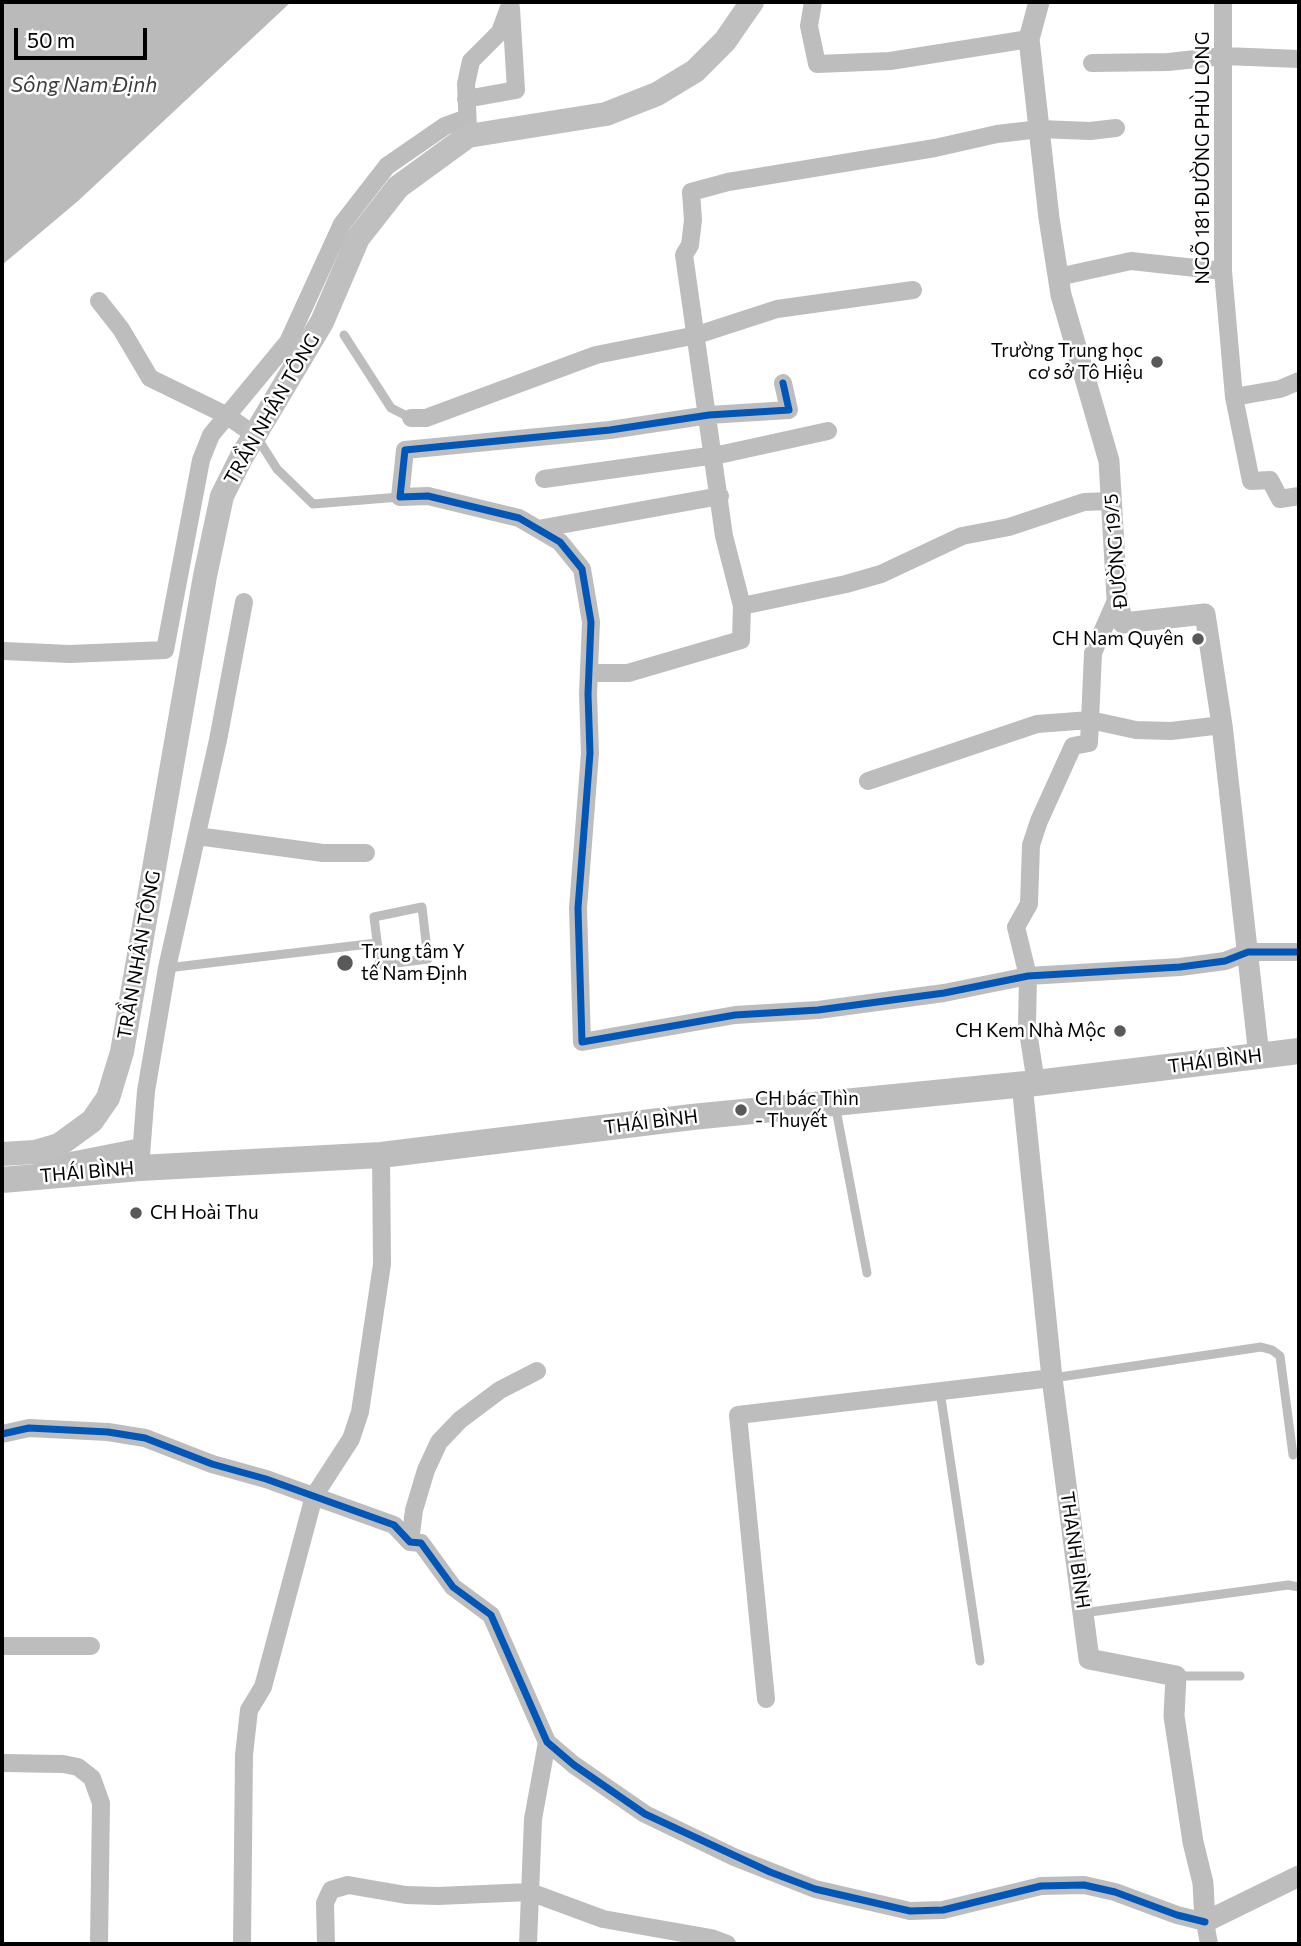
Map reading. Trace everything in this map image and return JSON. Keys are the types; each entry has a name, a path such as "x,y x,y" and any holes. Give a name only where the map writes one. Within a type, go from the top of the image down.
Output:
{"main road":[{"name":"TRẦN NHÂN TÔNG","path":"2,1154 35,1152 59,1145 92,1121 108,1098 114,1080 216,516 230,477 322,322 358,238 398,187 468,127 606,114 657,94 695,71 725,41 752,2"},
{"name":"THÁI BÌNH","path":"2,1180 141,1157 381,1155 1299,1051"}],"street":[{"path":"467,99 516,90 511,2"},
{"path":"4,651 70,654 165,650 201,460 211,435 288,342 342,224 387,166 446,127 468,127 467,99 471,61 500,32 511,2"},
{"path":"813,2 809,26 817,64 890,61 1029,39"},
{"name":"ĐƯỜNG 19/5","path":"1039,2 1029,39 1058,276 1080,367 1109,461 1117,598 1123,623 1205,614 1222,725 1259,1056"},
{"name":"NGÕ 181 ĐƯỜNG PHÙ LONG","path":"1223,2 1223,271 1234,397 1251,481 1270,480 1280,499 1299,496"},
{"path":"1092,63 1168,62 1224,56 1299,59"},
{"path":"589,673 628,673 741,640 742,606 724,536 709,415 684,255 690,245 693,220 691,192 728,182 1040,130 1090,131 1116,128"},
{"path":"1058,276 1131,261 1223,271"},
{"path":"411,418 426,418 596,355 696,335 777,309 913,290"},
{"path":"99,301 121,329 150,378 226,415 256,436"},
{"path":"1234,397 1280,389 1299,381"},
{"path":"783,383 789,410 709,415 610,430 405,450 400,497 428,496 519,518 560,542 582,569 591,622 590,754 578,908 582,1042 735,1015 818,1010 944,993 1028,976 1180,967 1225,961 1248,952 1299,952"},
{"path":"544,479 714,455 828,431"},
{"path":"538,529 720,496"},
{"path":"742,606 881,574 962,536 1009,527 1084,502 1111,501"},
{"path":"1029,1083 1028,976 1016,927 1029,904 1031,845 1042,811 1073,746 1089,743 1093,653 1117,598"},
{"path":"2,1154 12,1163 29,1169 141,1157 146,1091 167,968 198,836 244,602"},
{"path":"868,781 1037,724 1090,720 1136,730 1171,731 1222,725"},
{"path":"198,836 323,853 366,853"},
{"name":"THANH BÌNH","path":"1029,1083 1052,1378 1089,1659 1176,1676"},
{"path":"242,1944 243,1755 249,1710 263,1687 314,1496 351,1439 360,1412 382,1264 381,1155"},
{"path":"410,1542 414,1510 426,1470 439,1442 460,1420 500,1390 537,1371"},
{"path":"766,1699 738,1415 1052,1378"},
{"path":"2,1434 29,1428 108,1432 145,1438 212,1464 394,1525 410,1542 421,1544 453,1587 491,1615 547,1742 574,1765 645,1814 734,1857 827,1892 910,1911 943,1910 1041,1886 1084,1885 1115,1892 1177,1916 1205,1922 1299,1876"},
{"path":"2,1646 91,1646"},
{"path":"1176,1676 1174,1716 1193,1842 1203,1882 1209,1944"},
{"path":"528,1944 533,1819 547,1742"},
{"path":"2,1763 63,1764 78,1767 92,1778 101,1803 99,1944"},
{"path":"326,1944 326,1903 331,1890 348,1885 406,1895 530,1892 603,1919 711,1938 727,1944"}],"lane":[{"path":"344,335 391,408 411,418"},
{"path":"256,436 277,469 313,504 400,497"},
{"path":"422,906 428,959 380,965 377,943 374,917 422,906"},
{"path":"167,968 377,943"},
{"path":"834,1103 867,1273"},
{"path":"1052,1378 1261,1347 1272,1350 1280,1356 1293,1455"},
{"path":"940,1391 980,1661"},
{"path":"1083,1613 1288,1585 1299,1587"},
{"path":"1176,1676 1240,1676"}],"water":[{"name":"Sông Nam Định","path":"2,2 291,2 78,201 2,265"}],"cycle path":[{"path":"783,383 789,410 709,415 610,430 405,450 400,497 428,496 519,518 560,542 582,569 591,622 588,694 590,753 578,908 582,1042 735,1015 818,1010 944,993 1028,976 1180,967 1225,961 1248,952 1299,952"},
{"path":"2,1434 29,1428 108,1432 145,1438 212,1464 266,1479 394,1525 410,1542 421,1543 453,1587 491,1615 547,1742 574,1765 645,1814 770,1872 815,1889 910,1911 943,1910 1041,1886 1084,1885 1115,1892 1177,1915 1205,1922"}],"place":[{"name":"Trường Trung học cơ sở Tô Hiệu","path":"1157,362"},
{"name":"CH Nam Quyên","path":"1198,639"},
{"name":"Trung tâm Y tế Nam Định","path":"345,963"},
{"name":"CH Kem Nhà Mộc","path":"1120,1031"},
{"name":"CH bác Thìn - Thuyết","path":"741,1110"},
{"name":"CH Hoài Thu","path":"136,1213"}]}
